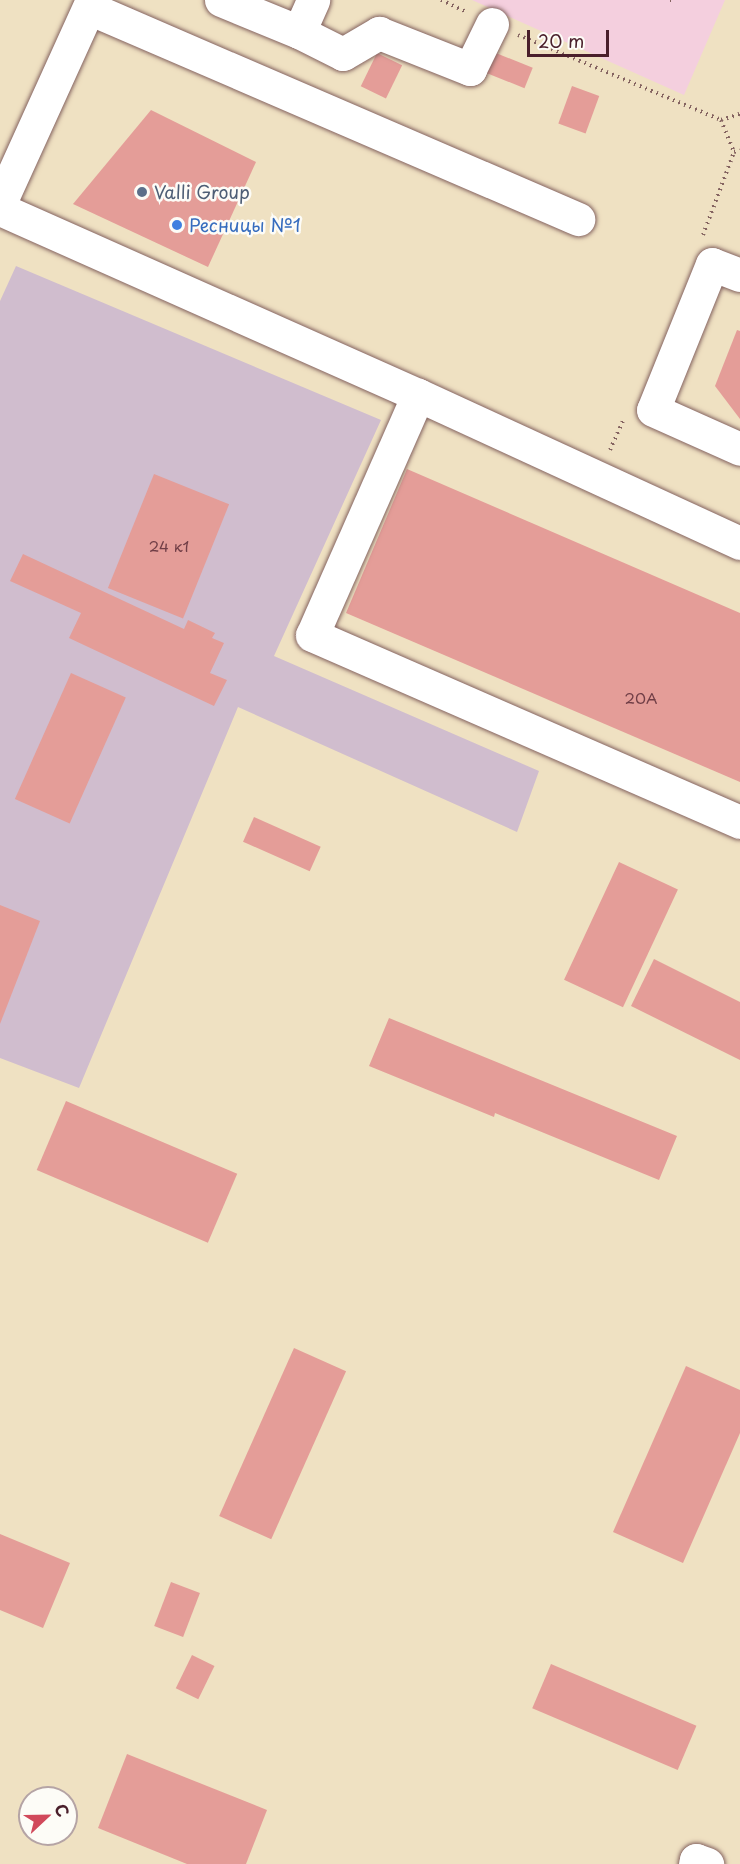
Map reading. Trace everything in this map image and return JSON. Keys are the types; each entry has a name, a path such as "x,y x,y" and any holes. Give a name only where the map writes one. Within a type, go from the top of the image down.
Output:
{"street":[{"path":"221,0 299,32 343,54 380,33 470,69 492,24"},
{"path":"299,32 313,0"},
{"path":"0,203 90,4 578,219"},
{"path":"0,209 418,395 740,543"},
{"path":"740,275 712,264 653,410 740,449"},
{"path":"418,395 312,635 740,822"},
{"path":"695,1864 696,1860 707,1864"}],"path":[{"path":"441,0 492,24 721,120 740,114"},
{"path":"721,120 734,152 740,150"}],"shaded area":[{"path":"472,0 725,0 684,95"},
{"path":"16,266 381,420 274,656 539,771 517,832 238,707 79,1088 0,1058 0,301"}],"building":[{"path":"491,51 533,68 524,88 483,71"},
{"path":"377,53 402,65 386,99 361,86"},
{"path":"572,86 599,96 586,134 558,124"},
{"path":"151,110 256,162 208,267 73,204"},
{"path":"737,330 740,331 740,419 715,386"},
{"path":"407,469 740,613 740,782 346,613"},
{"path":"154,474 229,504 183,618 108,588"},
{"path":"23,554 184,629 188,620 215,633 212,638 224,643 210,673 227,680 214,706 69,638 81,613 10,581"},
{"path":"71,673 126,697 70,823 15,799"},
{"path":"254,817 321,847 310,871 243,842"},
{"path":"619,862 678,889 623,1007 564,980"},
{"path":"0,905 40,921 0,1024"},
{"path":"654,959 740,1002 740,1060 631,1006"},
{"path":"389,1018 677,1136 659,1180 495,1113 494,1117 369,1066"},
{"path":"66,1101 237,1174 208,1243 37,1170"},
{"path":"294,1348 346,1371 271,1539 219,1516"},
{"path":"686,1366 740,1390 740,1433 683,1563 613,1532"},
{"path":"0,1534 70,1563 43,1628 0,1610"},
{"path":"171,1582 200,1593 183,1637 154,1626"},
{"path":"192,1655 214,1666 198,1699 176,1688"},
{"path":"551,1664 696,1726 678,1770 532,1708"},
{"path":"127,1754 267,1810 246,1864 187,1864 98,1828"}],"place":[{"name":"Valli Group","path":"142,192"},
{"name":"Ресницы №1","path":"177,225"}]}
